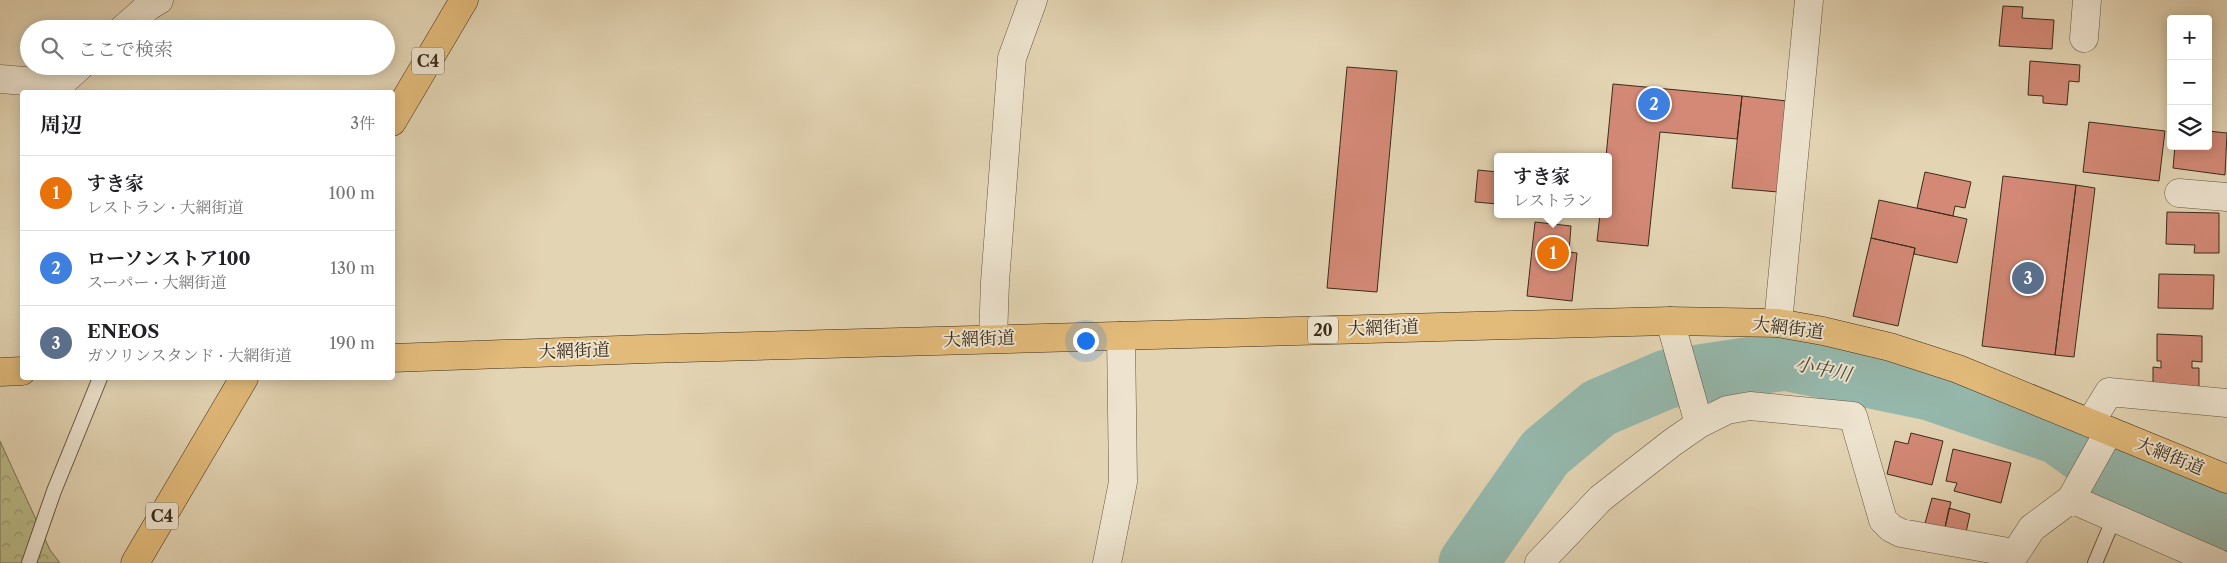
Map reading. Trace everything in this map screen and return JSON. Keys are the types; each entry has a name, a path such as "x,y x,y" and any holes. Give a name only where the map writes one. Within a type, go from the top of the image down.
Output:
{"main road":[{"name":"C4","path":"395,117 464,0"},
{"name":"大網街道","path":"395,358 993,339 1670,321 1778,323 1823,331 1916,355 1958,369 2227,479"},
{"path":"0,372 20,371"},
{"name":"C4","path":"134,563 243,380"}],"street":[{"path":"134,20 159,0"},
{"path":"993,339 994,282 1012,58 1033,0"},
{"path":"1778,323 1809,0"},
{"path":"2084,38 2087,0"},
{"path":"0,79 60,84 70,75"},
{"path":"2179,193 2227,197"},
{"path":"1670,321 1698,424"},
{"path":"1107,563 1111,554 1123,482 1121,336"},
{"path":"1539,563 1601,498 1698,424 1727,410 1750,406 1853,416 1883,520 1891,528 1901,533 2012,558 2032,528 2071,499 2099,427 2109,392 2227,404"},
{"path":"2071,499 2218,563"}],"lane":[{"path":"28,563 54,491 99,380"},
{"path":"2095,563 2114,518"}],"green space":[{"path":"0,441 50,550 60,563 0,563"}],"building":[{"path":"2003,6 2023,7 2022,18 2054,20 2052,49 1999,46"},
{"path":"2030,61 2080,65 2079,82 2069,81 2067,105 2043,103 2043,96 2028,95"},
{"path":"1347,67 1397,71 1377,292 1327,288"},
{"path":"1613,84 1742,96 1737,139 1660,132 1648,246 1597,241 1600,218 1612,218 1612,153 1606,153"},
{"path":"1742,96 1787,101 1778,192 1732,188"},
{"path":"2089,122 2165,131 2159,181 2083,172"},
{"path":"2212,131 2227,133 2225,175 2173,168 2175,150 2212,150"},
{"path":"1478,170 1494,172 1494,204 1475,202"},
{"path":"1925,172 1971,182 1965,208 1955,206 1953,216 1917,208"},
{"path":"2003,176 2076,185 2055,355 1982,346"},
{"path":"2076,185 2095,188 2074,357 2055,355"},
{"path":"1879,200 1967,219 1957,263 1914,254 1915,248 1871,238"},
{"path":"2167,212 2219,213 2219,253 2194,253 2195,245 2166,244"},
{"path":"1535,222 1571,226 1569,252 1577,253 1572,301 1527,296"},
{"path":"1871,238 1915,248 1898,326 1853,316"},
{"path":"2159,274 2214,275 2213,309 2158,308"},
{"path":"2157,334 2202,336 2202,362 2192,361 2192,368 2199,368 2199,389 2153,388 2153,367 2161,368 2161,361 2157,361"},
{"path":"1911,433 1943,441 1932,485 1887,474 1895,441 1908,444"},
{"path":"1953,449 2011,463 2001,503 1954,491 1957,483 1946,481"},
{"path":"1932,498 1951,502 1944,532 1924,527"},
{"path":"1949,508 1970,514 1965,537 1944,532"}],"waterway":[{"name":"小中川","path":"1468,563 1545,453 1599,408 1667,379 1785,361 1930,391 2058,435 2117,478 2227,524"}],"place":[{"name":"ローソンストア100","path":"1654,104"},
{"name":"すき家","path":"1553,253"},
{"name":"ENEOS","path":"2028,278"}]}
